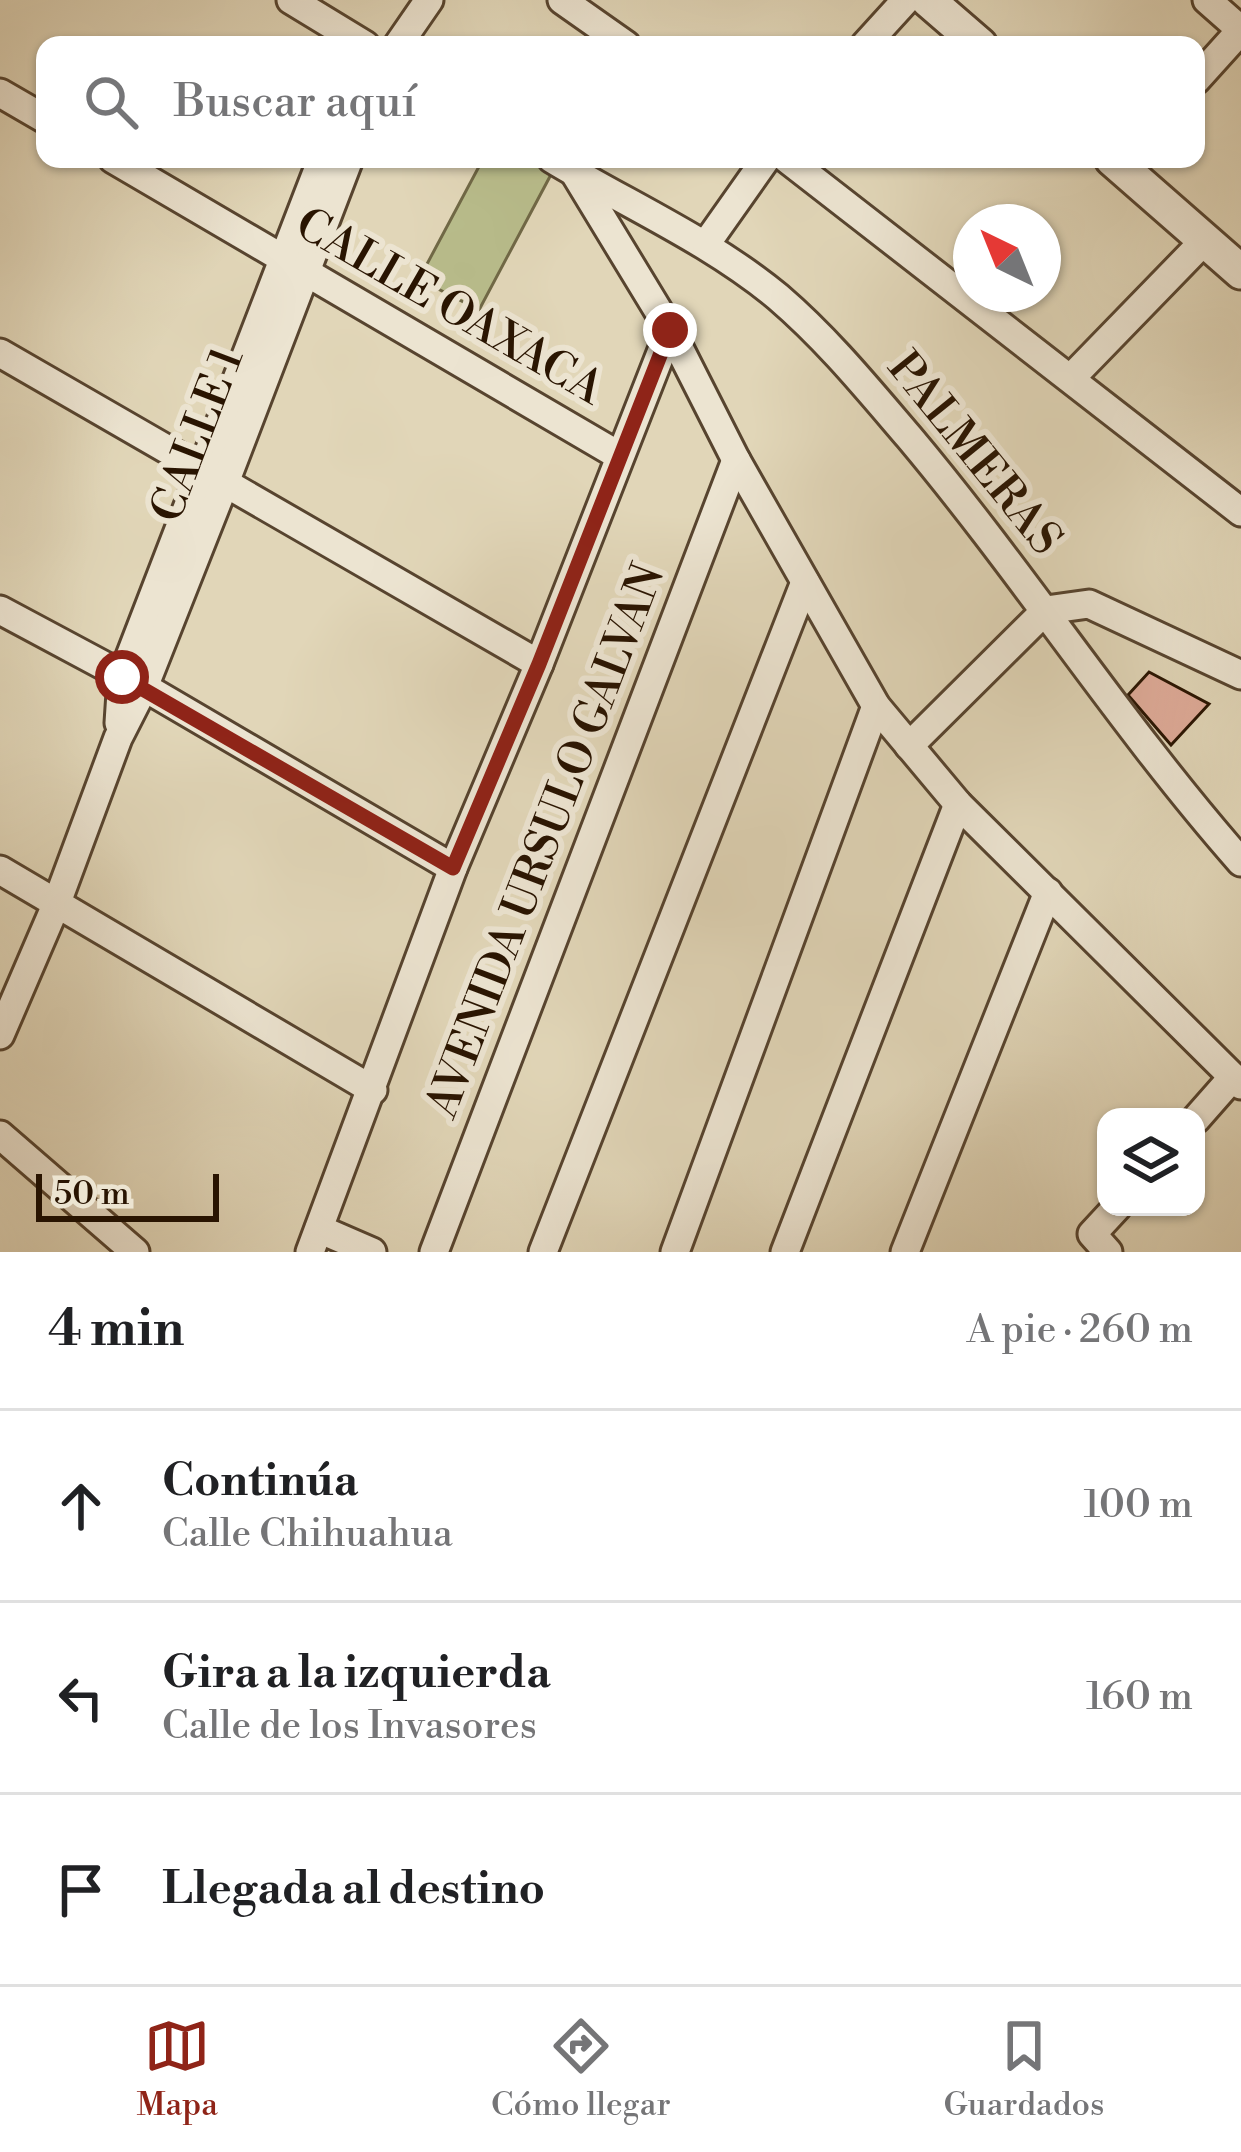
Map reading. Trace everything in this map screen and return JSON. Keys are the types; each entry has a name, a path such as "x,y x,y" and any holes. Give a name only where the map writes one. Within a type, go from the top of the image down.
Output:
{"street":[{"path":"291,0 350,36"},
{"path":"404,36 429,0"},
{"path":"562,0 613,36"},
{"path":"874,36 906,0"},
{"path":"928,0 970,36"},
{"path":"1205,70 1241,30 1207,0"},
{"path":"0,93 36,114"},
{"name":"CALLE OAXACA","path":"128,168 618,455"},
{"name":"CALLE 1","path":"214,473 282,258 318,168"},
{"name":"CALLE 1","path":"0,1035 56,905 118,738 132,682 214,473 306,273 346,168"},
{"path":"564,168 670,330 736,460 876,706 958,804 1237,1081 1205,1111"},
{"name":"PALMERAS","path":"567,168 706,244 777,297 839,355 1046,610 1171,782 1241,862"},
{"path":"706,244 760,168"},
{"path":"798,168 1241,512"},
{"path":"1127,168 1241,272"},
{"path":"1072,377 1205,240"},
{"path":"372,1252 315,1240 453,868 670,330"},
{"path":"0,353 539,664"},
{"name":"AVENIDA URSULO GALVAN","path":"434,1252 736,460"},
{"path":"543,1252 806,582"},
{"path":"909,746 1046,610 1089,604 1241,675"},
{"path":"0,610 453,868"},
{"path":"675,1252 876,706"},
{"path":"785,1252 958,804"},
{"path":"0,870 374,1090"},
{"path":"905,1252 1048,892"},
{"path":"0,1135 135,1252"},
{"path":"1108,1252 1092,1234 1109,1216"}],"green space":[{"path":"478,168 554,168 479,310 419,279"}],"building":[{"path":"1149,672 1209,704 1171,745 1128,695"}],"route":[{"path":"122,677 453,868 670,330"}]}
